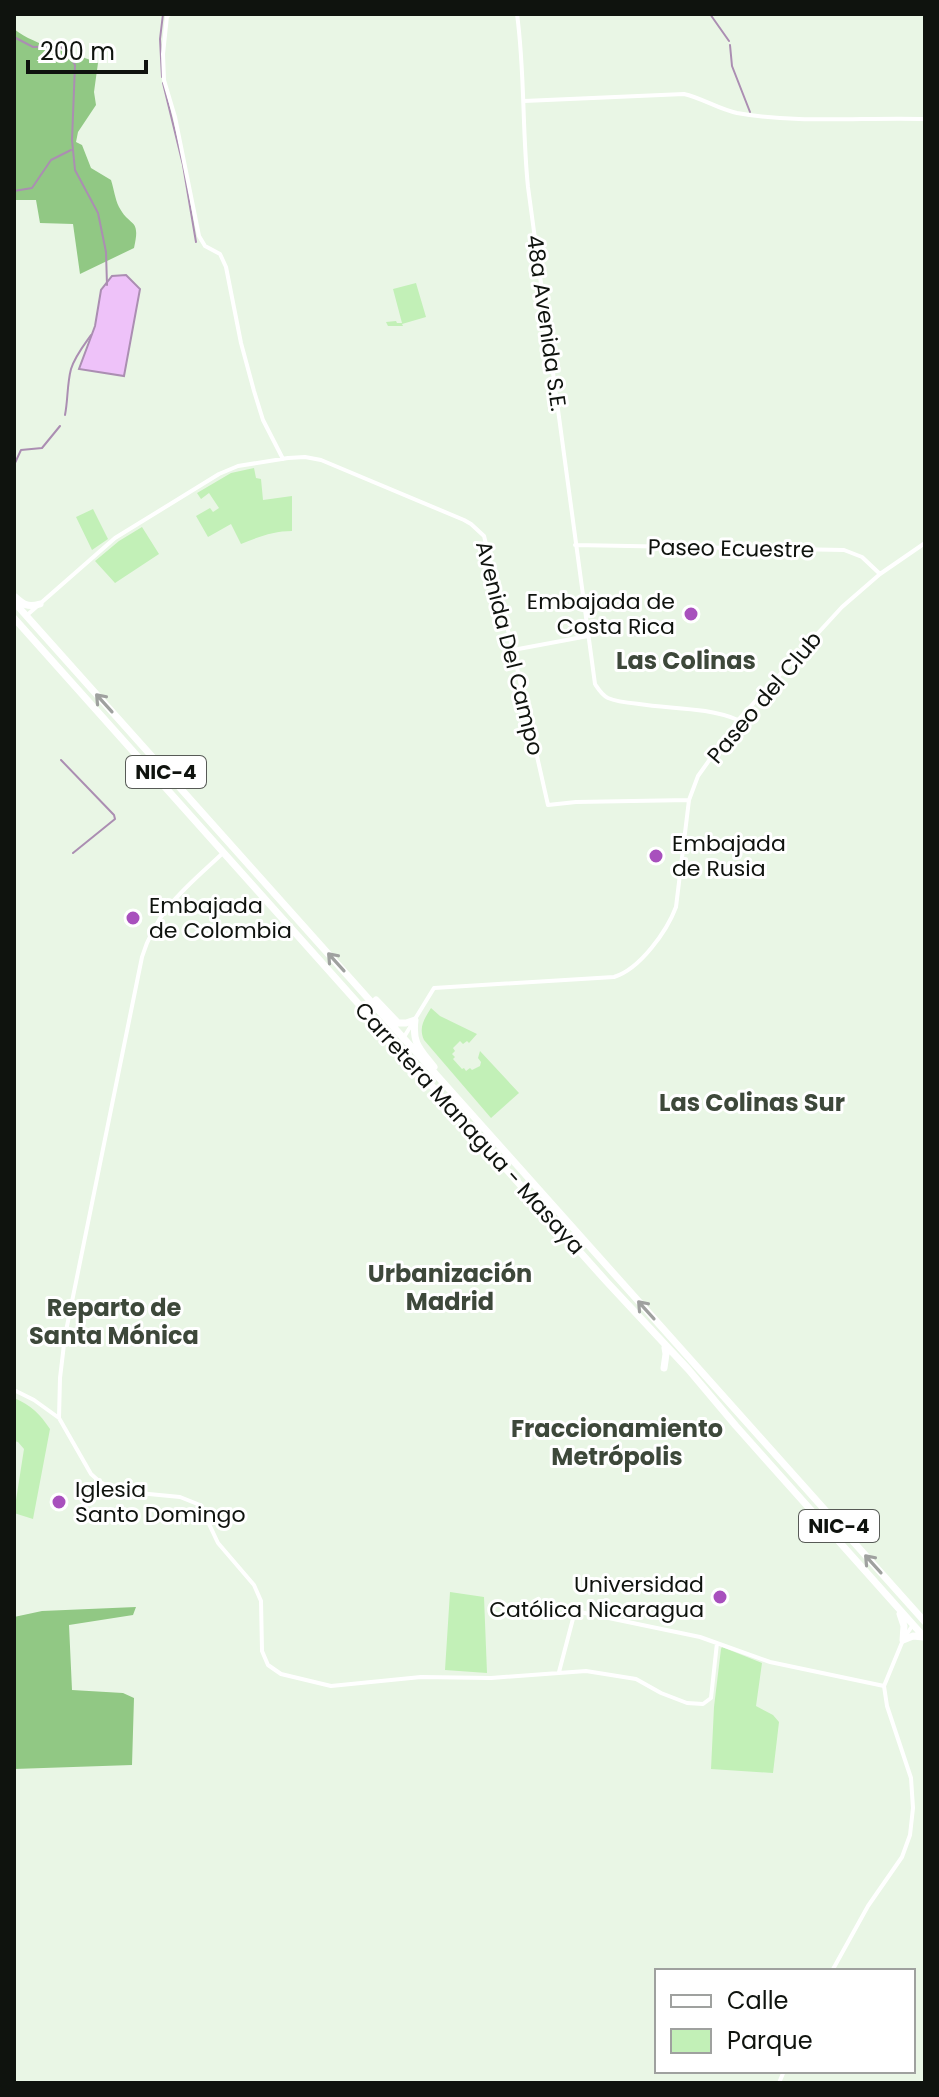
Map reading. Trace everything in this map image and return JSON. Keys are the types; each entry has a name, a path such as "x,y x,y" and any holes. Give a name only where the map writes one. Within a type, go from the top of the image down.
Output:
{"highway":[{"path":"14,596 24,605 38,606 35,620 39,630"},
{"name":"Carretera Managua - Masaya","path":"14,602 925,1622"},
{"path":"14,615 26,616 25,624 47,654"},
{"name":"Carretera Managua - Masaya","path":"14,615 925,1638"},
{"path":"137,741 156,775 191,801"},
{"path":"353,981 398,1023 415,1020 415,1043 443,1084"},
{"path":"350,994 360,1000 396,1038 403,1039 403,1047 428,1075 432,1084"},
{"path":"664,1331 680,1356 680,1362 687,1362 707,1377"},
{"path":"662,1342 666,1354 664,1368"},
{"path":"736,1426 744,1427 745,1420"},
{"path":"748,1438 748,1431 754,1430"},
{"path":"902,1596 912,1625 925,1628"},
{"path":"897,1609 904,1626 903,1640 913,1636 925,1638"}],"street":[{"name":"48a Avenida S.E.","path":"517,14 528,187 595,684 608,698 666,709 716,713 738,720"},
{"path":"168,15 163,54 164,80 175,117 199,236 205,246 220,254 226,267 241,343 263,420 283,459"},
{"path":"524,101 684,94 725,110 761,116 925,119"},
{"name":"Avenida Del Campo","path":"26,616 115,538 219,474 238,466 283,459 305,457 321,460 464,520 480,530 487,542 548,805 689,800"},
{"name":"Paseo del Club","path":"415,1020 434,988 614,977 631,969 649,950 672,918 676,907 689,800 698,776 738,720 842,607 880,574 925,543"},
{"name":"Paseo Ecuestre","path":"575,545 844,550 862,557 880,574"},
{"path":"513,650 588,636"},
{"path":"59,1418 65,1336 145,945 160,916 224,852"},
{"path":"403,1039 415,1020"},
{"path":"14,1390 59,1418 91,1474 100,1482 133,1492 180,1497 200,1505 218,1543 254,1585 261,1601 262,1651 268,1665 281,1674 331,1686 421,1677 481,1679 586,1671 627,1676 687,1703 703,1704 712,1693 717,1643"},
{"path":"559,1672 575,1611 689,1634 770,1662 884,1686"},
{"path":"833,1969 868,1906 902,1857 910,1835 913,1808 911,1778 887,1706 884,1686 912,1625"}],"green space":[{"path":"14,29 44,45 98,63 94,92 96,105 78,132 76,142 82,145 91,168 111,180 116,201 135,227 136,238 134,248 80,274 73,224 40,223 36,200 14,200"},
{"path":"416,283 426,317 403,326 388,326 386,322 402,323 393,289"},
{"path":"254,468 256,478 261,479 263,500 292,496 292,531 266,535 241,544 231,524 208,537 196,516 210,508 213,512 219,508 209,493 201,499 197,493 231,473"},
{"path":"93,509 108,539 92,550 76,517"},
{"path":"142,527 159,554 115,583 95,561"},
{"path":"431,1008 440,1016 477,1034 469,1043 460,1041 453,1048 453,1059 462,1069 472,1070 480,1066 480,1051 519,1093 491,1118 424,1040 422,1027"},
{"path":"14,1398 35,1410 50,1429 33,1519 14,1513 24,1449 14,1441"},
{"path":"450,1592 484,1597 487,1673 445,1670"},
{"path":"136,1607 133,1615 69,1625 72,1690 123,1693 134,1698 132,1765 14,1769 14,1617 42,1611"},
{"path":"722,1647 762,1663 756,1706 779,1722 773,1773 711,1769 714,1707"}],"shaded area":[{"path":"126,275 140,289 124,376 79,369 95,326 101,290 112,276"}],"waterway":[{"path":"162,77 160,39 163,14"},
{"path":"710,14 729,41"},
{"path":"14,37 33,47 60,46 75,65 72,140 75,170 98,213 106,252 107,285"},
{"path":"730,45 732,66 750,112"},
{"path":"163,83 183,165 196,242"},
{"path":"14,191 32,188 51,160 71,150"},
{"path":"65,415 71,369 91,335"},
{"path":"14,465 21,450 42,448 60,426"},
{"path":"61,760 115,819 73,853"}],"place":[{"name":"Embajada de Costa Rica","path":"691,614"},
{"name":"Embajada de Rusia","path":"656,856"},
{"name":"Embajada de Colombia","path":"133,918"},
{"name":"Iglesia Santo Domingo","path":"59,1502"},
{"name":"Universidad Católica Nicaragua","path":"720,1597"}],"district":[{"name":"Las Colinas","path":"686,661"},
{"name":"Las Colinas Sur","path":"752,1103"},
{"name":"Urbanización Madrid","path":"450,1288"},
{"name":"Reparto de Santa Mónica","path":"114,1322"},
{"name":"Fraccionamiento Metrópolis","path":"617,1443"}]}
